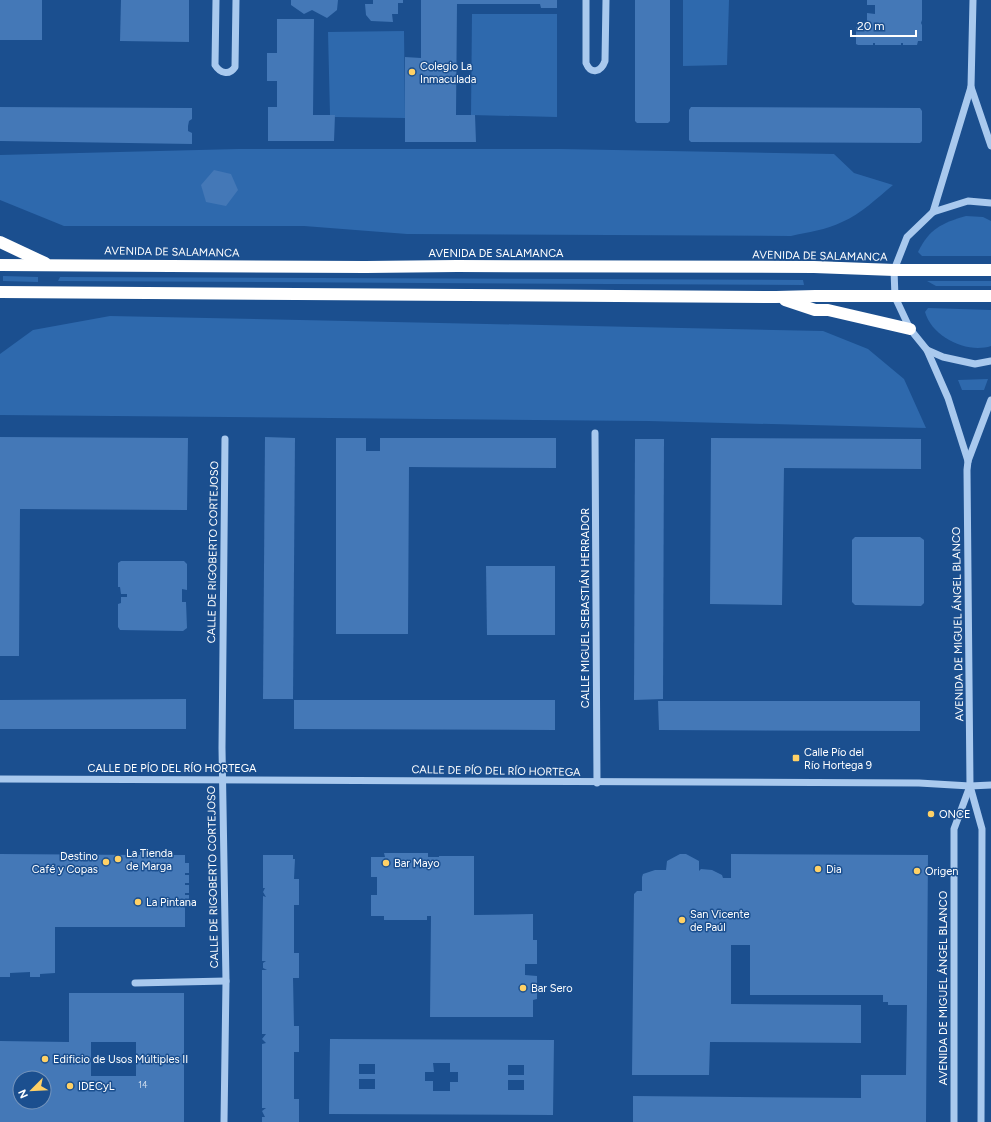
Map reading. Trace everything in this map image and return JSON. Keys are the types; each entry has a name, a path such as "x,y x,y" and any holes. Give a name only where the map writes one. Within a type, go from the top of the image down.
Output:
{"highway":[{"path":"0,242 48,264"},
{"name":"AVENIDA DE SALAMANCA","path":"0,265 814,267 894,270 991,270"},
{"path":"0,292 776,298 815,296 991,296"},
{"path":"776,298 815,310 828,310 910,328"}],"street":[{"path":"216,0 215,65 218,70 224,73 230,72 236,67 236,0"},
{"path":"586,0 586,63 591,70 595,71 599,70 605,61 606,0"},
{"path":"933,212 971,87 973,0"},
{"path":"971,87 991,146"},
{"path":"894,297 894,270 907,237 933,212 968,201 991,203"},
{"name":"AVENIDA DE MIGUEL ÁNGEL BLANCO","path":"894,297 910,328 927,350 948,398 968,461"},
{"path":"927,350 943,357 975,364 991,361"},
{"name":"AVENIDA DE MIGUEL ÁNGEL BLANCO","path":"981,1122 982,829 970,786 967,470 968,461 991,400"},
{"name":"CALLE MIGUEL SEBASTIÁN HERRADOR","path":"595,433 597,783"},
{"name":"CALLE DE RIGOBERTO CORTEJOSO","path":"224,1122 226,981 223,779 225,439"},
{"name":"CALLE DE PÍO DEL RÍO HORTEGA","path":"0,779 223,779 597,783 919,783 970,786 991,785"},
{"name":"AVENIDA DE MIGUEL ÁNGEL BLANCO","path":"954,1122 954,829 970,786"},
{"path":"135,983 226,981"}],"shaded area":[{"path":"683,0 729,0 727,65 683,66"},
{"path":"472,14 557,14 557,117 471,115"},
{"path":"404,31 405,118 335,117 335,115 330,115 328,32"},
{"path":"238,149 560,149 834,154 854,173 893,185 849,219 830,227 791,236 407,234 304,226 64,226 0,200 0,155"},
{"path":"966,216 983,217 991,221 991,256 922,256 918,252 922,244 937,228 950,221"},
{"path":"3,276 38,277 38,282 3,281"},
{"path":"60,277 803,280 804,285 58,281"},
{"path":"927,281 991,281 991,286 936,286"},
{"path":"928,308 991,310 991,346 972,348 961,345 943,336 929,321 925,312"},
{"path":"110,316 823,331 868,349 904,379 926,428 648,421 0,415 0,354 33,330"},
{"path":"988,379 984,390 962,390 958,380"}],"building":[{"path":"0,0 42,0 42,40 0,40"},
{"path":"121,0 189,0 189,42 120,41"},
{"path":"291,0 338,0 337,10 327,18 312,10 304,14 291,5"},
{"path":"373,0 403,0 403,3 398,3 398,14 392,14 393,22 371,21 366,15 365,4 373,4"},
{"path":"421,0 557,0 557,8 541,8 540,4 457,4 456,115 475,115 476,142 405,142 405,57 421,58"},
{"path":"635,0 670,0 670,121 668,123 637,123 635,121"},
{"path":"867,0 922,0 922,41 918,41 917,45 903,45 903,43 901,43 901,45 875,45 875,43 873,43 873,45 856,44 856,27 867,27 867,13 875,14 875,5 867,5"},
{"path":"277,19 314,19 313,115 335,115 334,141 268,141 268,107 277,107 277,81 267,81 267,53 277,53"},
{"path":"0,107 192,108 192,119 189,121 188,131 192,133 192,144 0,141"},
{"path":"691,107 920,108 922,111 922,141 920,143 691,142 689,140 689,110"},
{"path":"214,170 231,174 238,190 226,206 206,202 201,185"},
{"path":"0,437 188,438 187,510 20,509 19,656 0,656"},
{"path":"265,437 295,438 293,699 263,699"},
{"path":"336,438 366,438 366,451 380,451 380,438 556,438 556,468 409,467 408,634 336,634"},
{"path":"711,438 921,439 921,469 784,468 782,605 710,604"},
{"path":"635,439 664,439 663,699 634,700"},
{"path":"855,537 920,537 924,540 924,603 921,606 855,605 852,602 852,540"},
{"path":"121,561 184,561 187,564 187,590 182,589 182,602 186,602 187,628 183,631 120,630 118,627 118,604 121,603 121,597 127,597 127,594 121,594 120,587 118,587 118,563"},
{"path":"486,566 555,566 555,635 487,635"},
{"path":"186,699 186,729 0,729 0,700"},
{"path":"294,700 555,700 555,730 294,729"},
{"path":"658,701 920,701 920,731 659,730"},
{"path":"140,852 150,852 153,853 152,855 160,855 162,852 172,852 172,855 185,855 185,863 189,863 189,873 185,873 185,875 189,875 189,883 185,883 185,885 189,885 189,893 185,893 185,895 189,895 189,905 185,905 185,927 55,927 55,973 40,974 40,977 30,977 30,972 10,973 10,977 0,977 0,854 140,855"},
{"path":"384,853 428,853 428,857 474,856 474,915 533,914 533,940 537,940 537,964 525,964 525,975 537,976 537,999 533,1000 533,1017 430,1017 431,916 427,916 427,920 384,920 384,916 371,916 371,895 377,895 377,877 371,877 371,857 385,857"},
{"path":"680,854 686,854 699,861 699,871 701,869 712,870 722,875 723,878 731,878 731,854 928,855 926,1122 633,1122 633,1096 861,1098 861,1075 906,1075 907,1005 888,1005 888,1002 883,1002 883,995 750,995 750,945 731,945 731,1004 861,1005 861,1043 710,1042 709,1075 632,1075 634,894 637,891 642,891 643,874 655,870 666,870 667,861"},
{"path":"263,855 293,855 293,859 295,859 294,879 299,879 299,905 294,905 294,953 299,953 299,978 293,978 294,1026 299,1026 299,1052 294,1052 294,1099 299,1099 299,1122 262,1122 262,1117 265,1117 262,1111 266,1108 262,1108 262,1044 266,1043 262,1039 266,1034 262,1034 262,970 267,970 263,968 263,963 266,961 262,961 263,896 266,897 263,892 265,888 263,888"},
{"name":"Edificio de Usos Múltiples II","path":"69,993 184,993 184,1122 0,1122 0,1041 69,1042","holes":["91,1042 136,1042 136,1076 91,1076"]},
{"path":"330,1039 554,1040 553,1115 329,1114","holes":["433,1063 450,1063 450,1072 458,1072 458,1082 450,1082 450,1091 433,1091 433,1081 425,1081 425,1072 434,1072","359,1064 375,1064 375,1074 359,1074","508,1065 524,1065 524,1075 508,1075","359,1079 375,1079 375,1089 359,1089","508,1080 524,1080 524,1090 508,1090"]}],"place":[{"name":"Colegio La Inmaculada","path":"412,72"},
{"name":"Calle Pío del Río Hortega 9","path":"796,758"},
{"name":"ONCE","path":"931,814"},
{"name":"La Tienda de Marga","path":"118,859"},
{"name":"Destino Café y Copas","path":"106,862"},
{"name":"Bar Mayo","path":"386,863"},
{"name":"Dia","path":"818,869"},
{"name":"Origen","path":"917,871"},
{"name":"La Pintana","path":"138,902"},
{"name":"San Vicente de Paúl","path":"682,920"},
{"name":"Bar Sero","path":"523,988"},
{"name":"Edificio de Usos Múltiples II","path":"45,1059"},
{"name":"IDECyL","path":"70,1086"}]}
